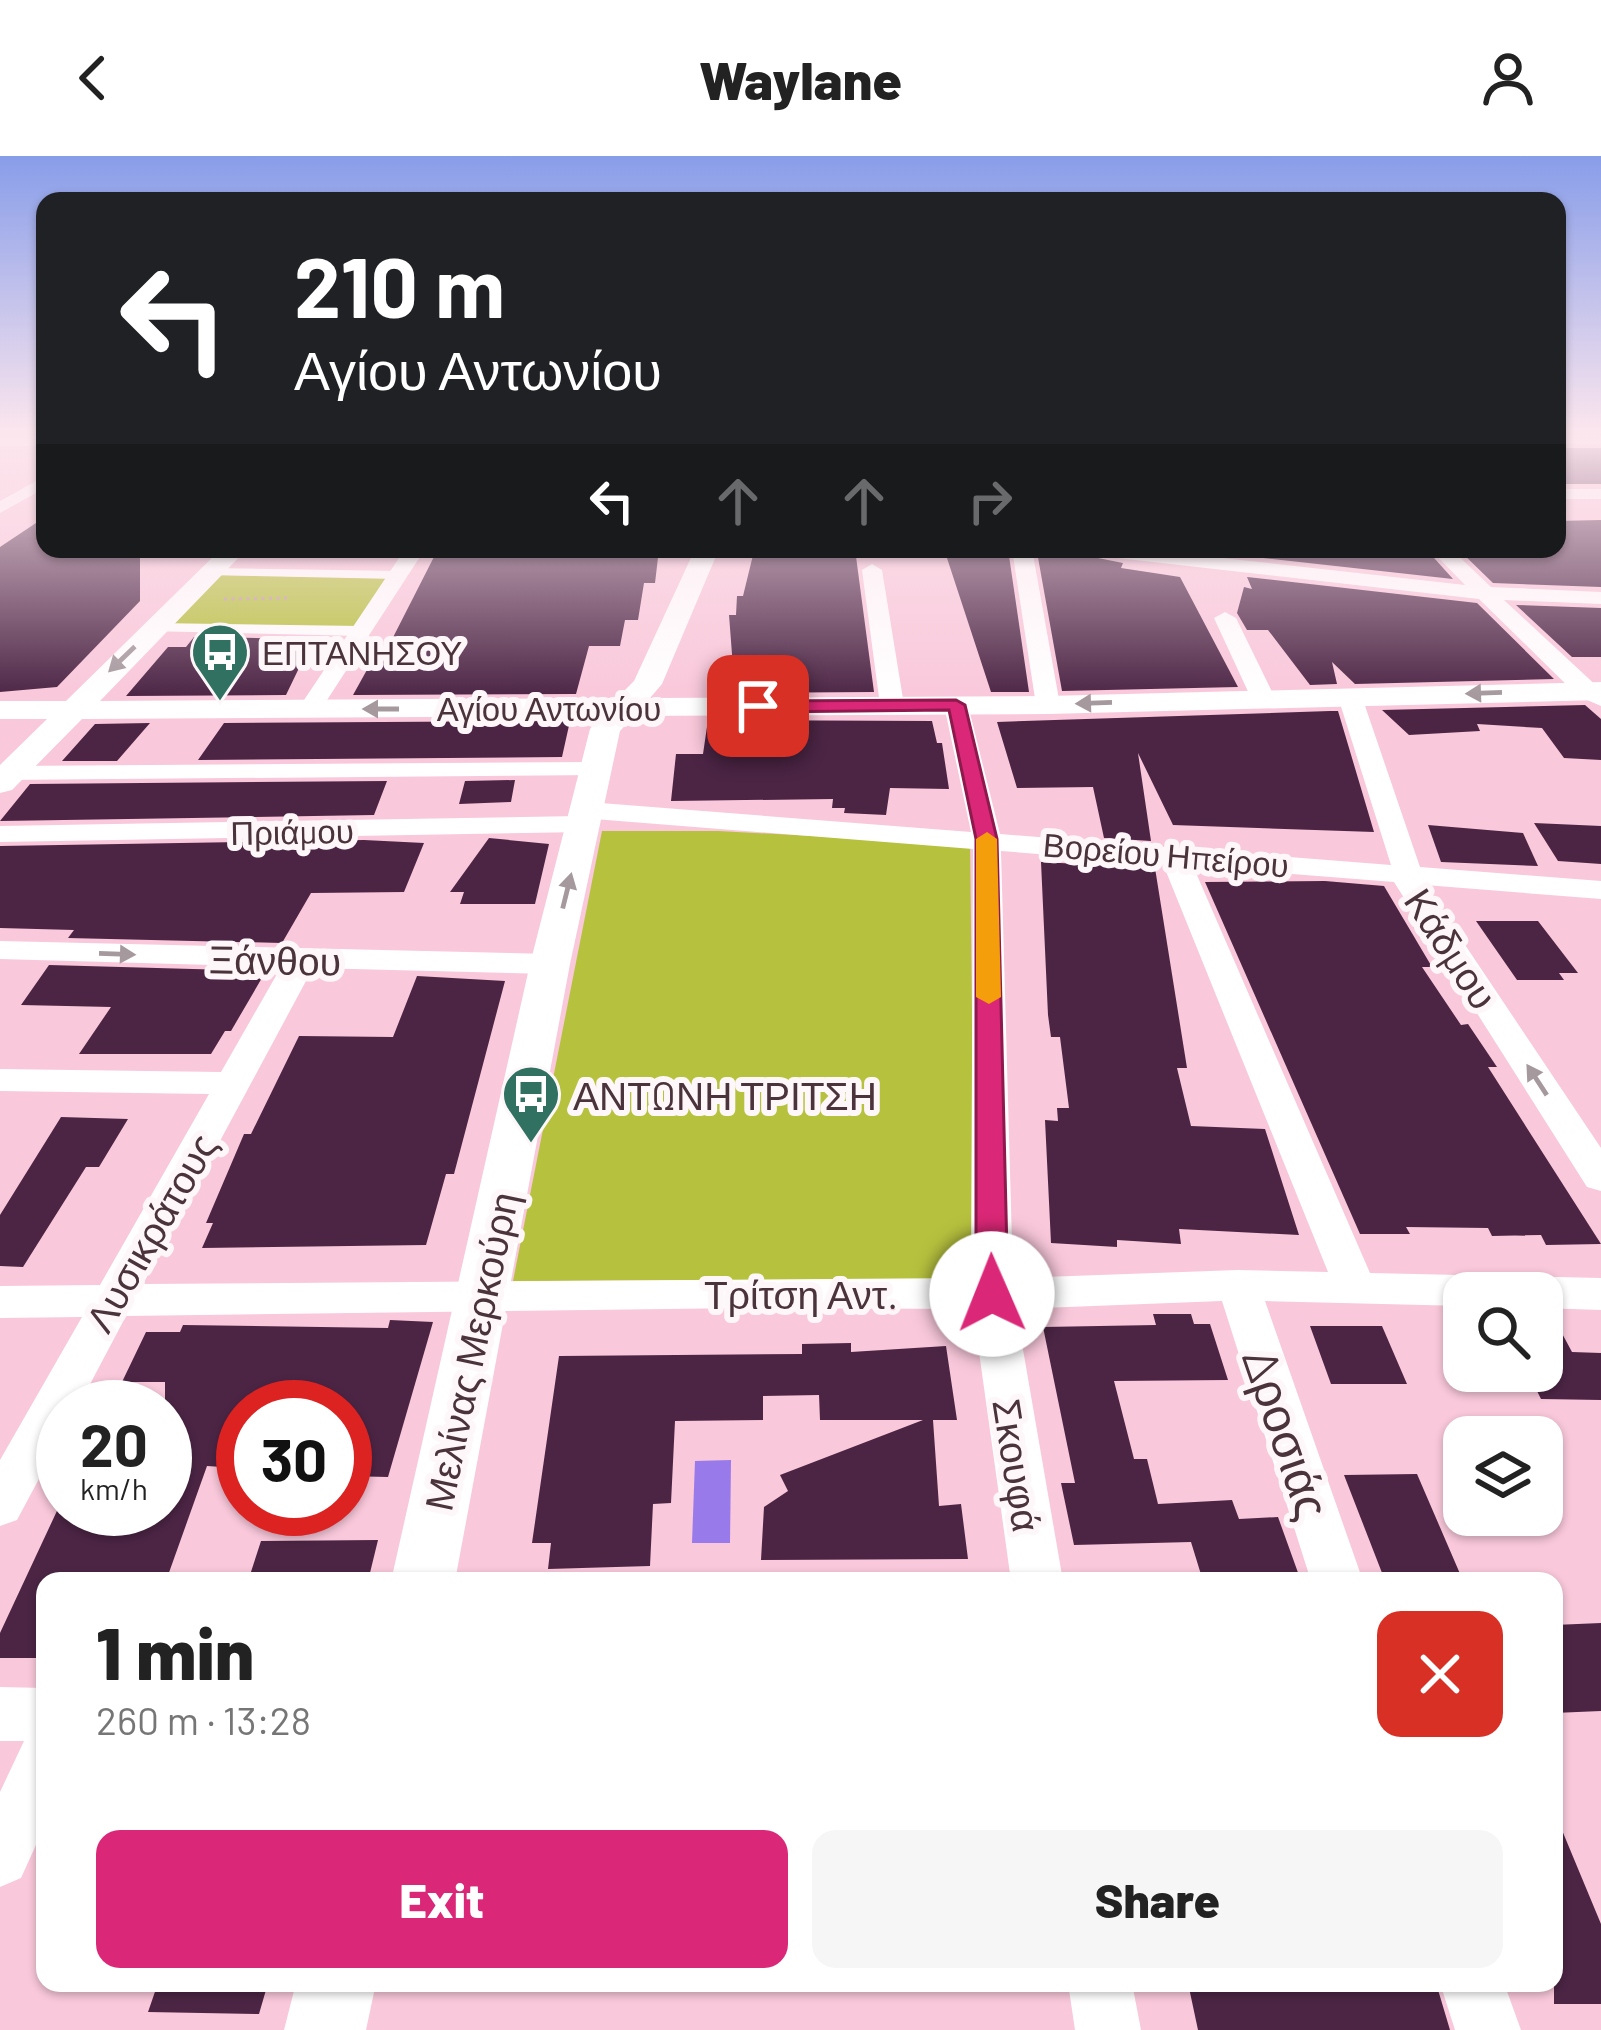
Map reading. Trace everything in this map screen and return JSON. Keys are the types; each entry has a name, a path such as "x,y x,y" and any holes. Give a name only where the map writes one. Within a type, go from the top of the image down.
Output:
{"street":[{"path":"4,778 226,558"},
{"path":"310,709 409,558"},
{"name":"Μελίνας Μερκούρη","path":"425,1572 550,964 604,729 647,684 703,558"},
{"path":"1024,558 1048,705"},
{"path":"1170,558 1484,593 1601,598"},
{"path":"1448,558 1596,694"},
{"path":"872,570 892,706"},
{"path":"212,572 398,575"},
{"path":"1225,618 1263,698"},
{"path":"154,628 361,632"},
{"name":"Αγίου Αντωνίου","path":"0,710 1048,705 1596,694"},
{"name":"Κάδμου","path":"1350,697 1406,866 1403,874 1601,1178"},
{"name":"Σκουφά","path":"956,705 987,839 992,1294 1036,1572"},
{"path":"4,778 588,801"},
{"name":"Βορείου Ηπείρου","path":"588,801 1601,890"},
{"name":"Πριάμου","path":"0,834 588,801"},
{"path":"1174,855 1355,1286"},
{"name":"Ξάνθου","path":"0,950 550,964"},
{"name":"Λυσικράτους","path":"0,1505 108,1302 301,960"},
{"path":"0,1080 235,1083"},
{"name":"Τρίτση Αντ.","path":"0,1302 745,1292 992,1294 1238,1285 1601,1294"},
{"name":"Δροσιάς","path":"1238,1285 1334,1572"},
{"path":"0,1714 36,1715"},
{"path":"0,1857 36,1779"},
{"path":"326,2030 334,1992"},
{"path":"1102,1992 1108,2030"},
{"path":"1475,1992 1488,2030"}],"path":[{"path":"184,598 280,600"}],"green space":[{"path":"219,575 389,578 356,627 169,625"},
{"path":"602,831 718,831 959,844 970,838 975,1279 513,1281"}],"shaded area":[{"path":"731,1460 730,1543 692,1543 695,1461"}],"building":[{"path":"1566,522 1601,522 1601,587 1493,583 1467,558 1566,558"},
{"path":"36,523 36,558 140,558 140,601 57,687 0,692 0,547"},
{"path":"433,558 658,558 655,583 644,583 638,620 625,620 620,646 589,646 576,694 353,695 373,659 382,659"},
{"path":"752,558 856,558 874,692 713,693 715,679 734,680 729,615 736,615 737,596 743,596"},
{"path":"947,558 1009,558 1029,692 991,692"},
{"path":"1038,558 1098,558 1123,563 1121,568 1180,577 1238,687 1062,691"},
{"path":"1264,558 1434,558 1453,579"},
{"path":"1247,577 1477,603 1554,679 1355,684 1332,662 1337,684 1310,685 1268,630 1247,630 1237,613 1244,587 1252,589"},
{"path":"1516,605 1601,608 1601,657 1572,657"},
{"path":"194,637 313,639 286,695 126,696 168,647 186,647"},
{"path":"1585,705 1601,719 1601,760 1564,758 1542,728 1477,724 1480,731 1409,735 1382,710"},
{"path":"1338,711 1374,832 1173,825 1138,753 1151,841 1104,838 1093,787 1017,788 997,722"},
{"path":"708,720 932,721 937,743 942,743 949,789 890,788 886,815 844,813 845,808 832,808 833,799 671,801 676,754 703,754"},
{"path":"570,721 562,757 198,760 224,723"},
{"path":"150,723 117,761 62,761 95,724"},
{"path":"515,780 511,802 459,804 465,781"},
{"path":"387,781 374,815 0,821 30,784"},
{"path":"1534,823 1601,826 1601,864 1558,861"},
{"path":"1428,825 1523,833 1538,866 1441,862"},
{"path":"489,838 549,844 535,904 460,904 464,892 450,892"},
{"path":"424,843 404,892 311,893 282,943 68,938 74,930 0,928 0,846"},
{"path":"1041,862 1155,868 1187,1068 1177,1068 1191,1126 1265,1129 1299,1235 1179,1229 1181,1244 1051,1243 1045,1120 1058,1121 1057,1108 1069,1108 1060,1037 1051,1037 1048,1015"},
{"path":"1325,881 1384,886 1432,967 1422,967 1461,1025 1468,1024 1497,1067 1488,1067 1601,1244 1546,1245 1541,1235 1492,1236 1488,1228 1406,1227 1410,1234 1360,1234 1205,882"},
{"path":"1476,921 1538,921 1578,973 1559,973 1564,980 1517,980"},
{"path":"49,965 266,971 231,1031 225,1031 211,1054 79,1054 111,1007 21,1005"},
{"path":"417,976 505,981 454,1174 446,1174 426,1245 202,1248 213,1223 206,1223 244,1134 251,1134 299,1036 393,1037"},
{"path":"61,1117 128,1119 99,1167 86,1167 23,1267 0,1266 0,1215"},
{"path":"1153,1314 1191,1314 1194,1324 1210,1324 1228,1380 1114,1381 1134,1459 1147,1459 1158,1504 1232,1500 1239,1519 1278,1517 1298,1572 1200,1572 1191,1542 1074,1545 1061,1483 1075,1483 1043,1327 1156,1325"},
{"path":"390,1320 433,1322 388,1477 372,1477 372,1380 216,1380 216,1467 207,1466 192,1508 192,1380 123,1380 146,1332 180,1332 183,1325 388,1328"},
{"path":"1310,1326 1382,1326 1407,1384 1331,1384"},
{"path":"1563,1335 1572,1352 1601,1353 1601,1400 1541,1399 1538,1392 1563,1392"},
{"path":"851,1343 851,1352 946,1346 957,1420 933,1420 939,1506 961,1504 968,1559 761,1560 764,1507 788,1491 780,1475 923,1420 820,1420 819,1395 763,1396 763,1420 675,1421 671,1503 653,1504 650,1566 548,1569 551,1543 532,1543 559,1356 802,1354 802,1344"},
{"path":"1417,1474 1459,1572 1382,1572 1344,1475"},
{"path":"45,1536 182,1536 169,1572 36,1572 36,1658 0,1658 0,1633"},
{"path":"378,1540 370,1572 251,1572 261,1541"},
{"path":"1601,1623 1601,1711 1563,1713 1563,1625"},
{"path":"1563,1833 1601,1924 1601,2004 1554,2004 1554,1992 1563,1992"},
{"path":"155,1992 265,1992 259,2014 148,2012"},
{"path":"1190,1992 1439,1992 1450,2030 1198,2030"}],"slow traffic":[{"path":"987,839 989,997"}],"place":[{"name":"ΕΠΤΑΝΗΣΟΥ","path":"220,703"},
{"name":"ΑΝΤΩΝΗ ΤΡΙΤΣΗ","path":"531,1145"}],"route":[{"path":"758,706 956,705 987,839 992,1294"}]}
